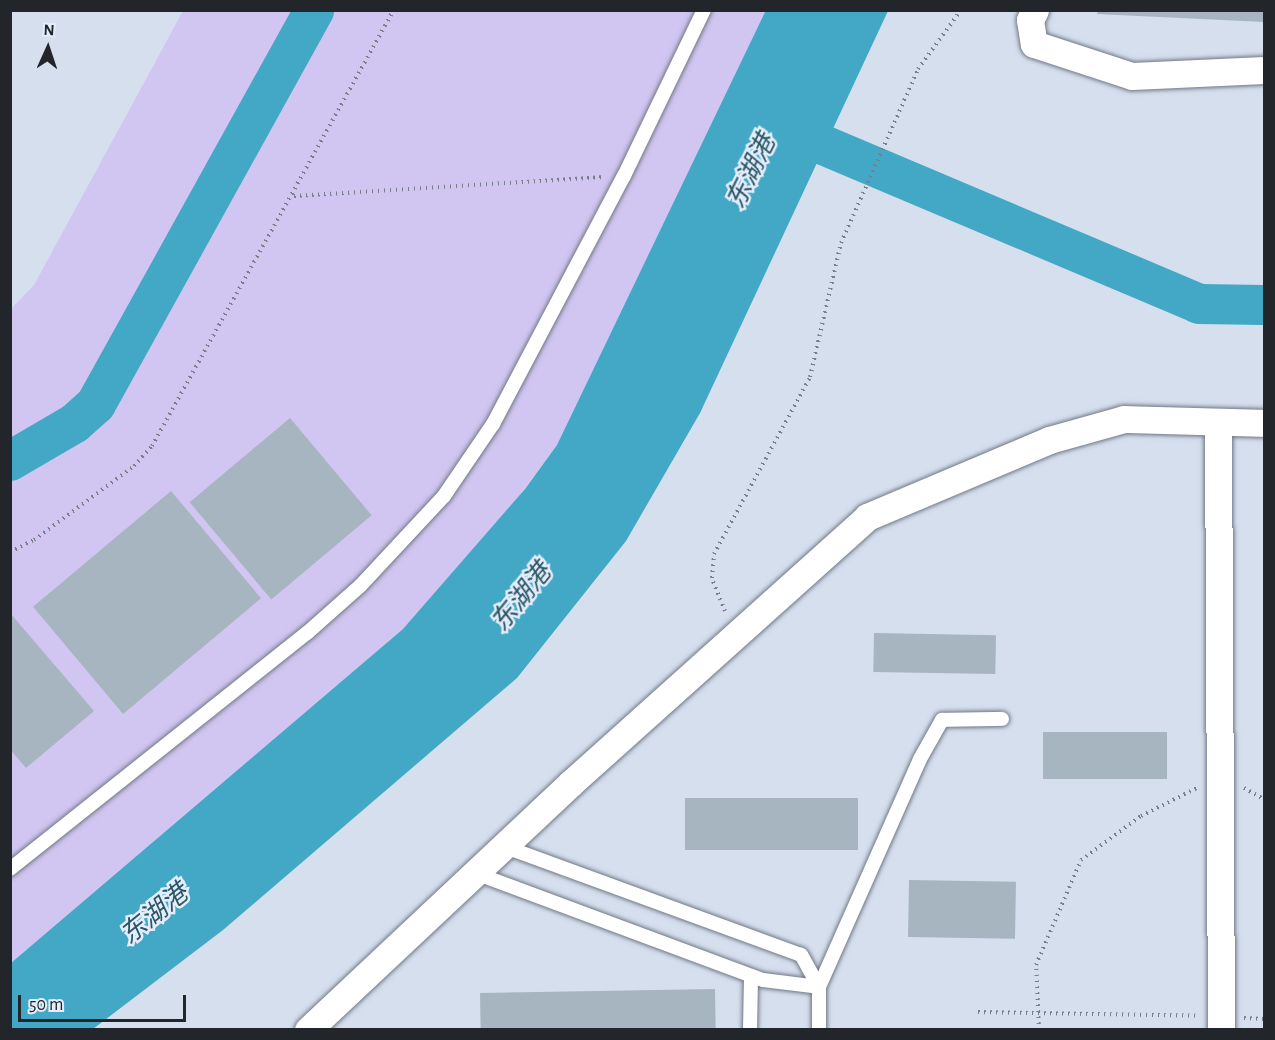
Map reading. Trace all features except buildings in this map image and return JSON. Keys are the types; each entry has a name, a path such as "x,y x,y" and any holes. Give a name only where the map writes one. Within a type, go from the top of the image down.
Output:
{"street":[{"path":"1035,10 1030,20 1034,45 1132,76 1264,70"},
{"path":"308,1029 503,846 867,517 1049,440 1124,419 1264,423"},
{"path":"1218,422 1221,1023"}],"lane":[{"path":"10,869 307,633 416,529 444,496 493,424 624,176 704,10"},
{"path":"819,1029 819,987 920,759 942,720 1002,719"},
{"path":"503,846 801,955 819,987"},
{"path":"475,873 751,976 819,987"},
{"path":"750,1029 751,976"}],"path":[{"path":"10,552 34,540 143,458 168,420 394,10"},
{"path":"736,635 714,585 714,554 810,377 819,353 835,264 851,217 922,62 961,10"},
{"path":"293,196 624,176"},
{"path":"1039,1029 1036,965 1081,860 1141,816 1220,773"},
{"path":"978,1012 1038,1011 1221,1023 1264,1019"}],"shaded area":[{"path":"183,11 766,11 557,445 495,528 403,629 11,963 10,310 34,285"}],"water":[{"name":"东湖港","path":"766,10 888,11 700,413 626,541 517,678 223,930 93,1029 11,1029 11,963 403,629 525,489 557,445"}],"waterway":[{"path":"10,461 75,423 96,404 314,10"},
{"path":"776,125 1199,304 1264,305"}]}
